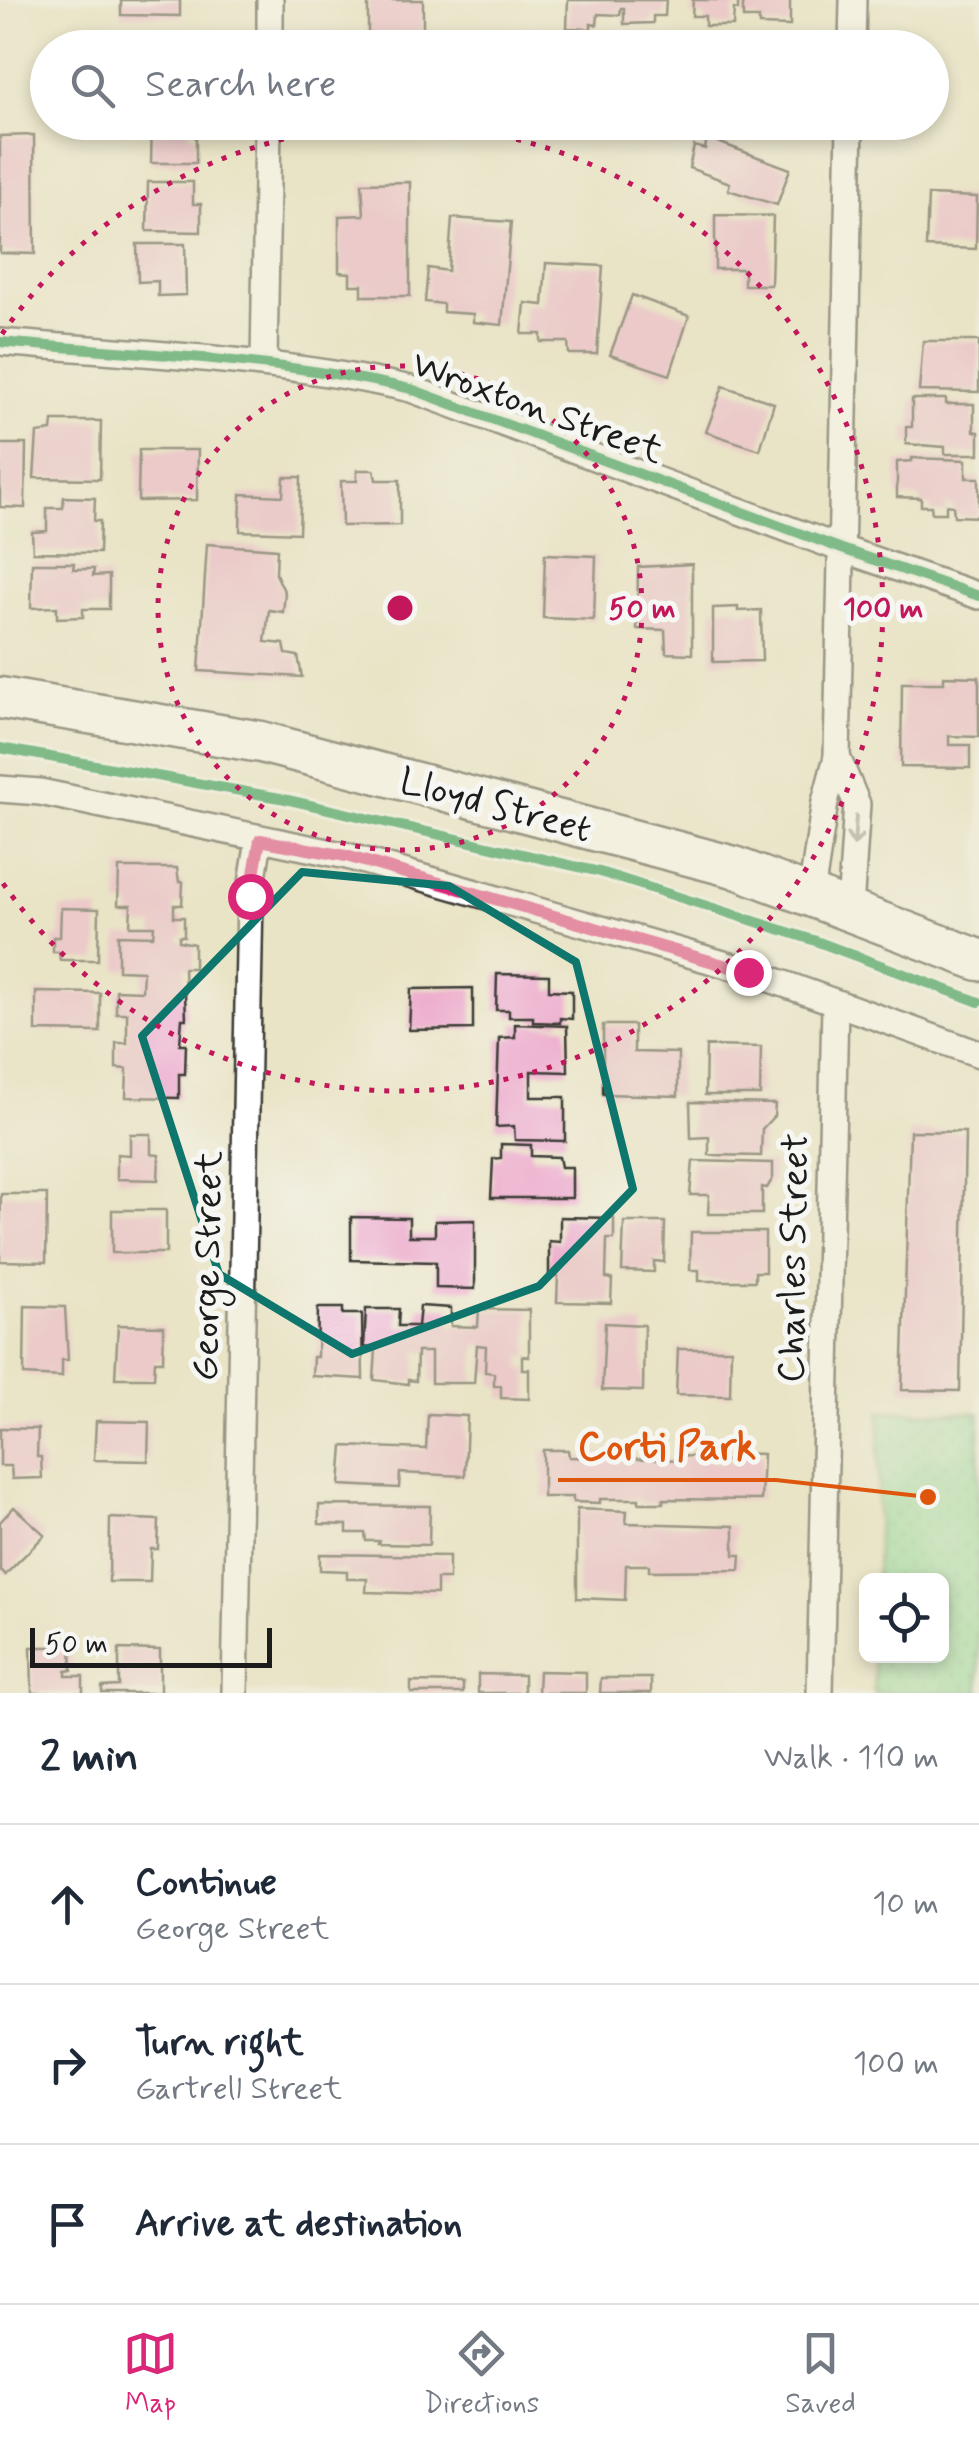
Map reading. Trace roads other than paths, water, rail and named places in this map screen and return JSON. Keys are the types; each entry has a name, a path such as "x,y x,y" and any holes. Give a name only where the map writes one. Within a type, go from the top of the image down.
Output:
{"main road":[{"name":"Lloyd Street","path":"0,698 261,742 734,866 979,960"}],"street":[{"path":"270,0 270,30"},
{"path":"852,30 853,0"},
{"path":"264,362 268,140"},
{"path":"812,894 825,802 837,757 850,140"},
{"name":"Wroxton Street","path":"0,342 264,362 338,372 411,389 842,550 979,596"},
{"path":"837,757 857,804 850,909"},
{"path":"0,788 40,792 346,856 748,972 979,1054"},
{"name":"George Street","path":"236,1693 250,896 260,840"},
{"name":"Charles Street","path":"820,1693 835,1004"}],"place":[{"name":"Corti Park","path":"928,1497"}]}
